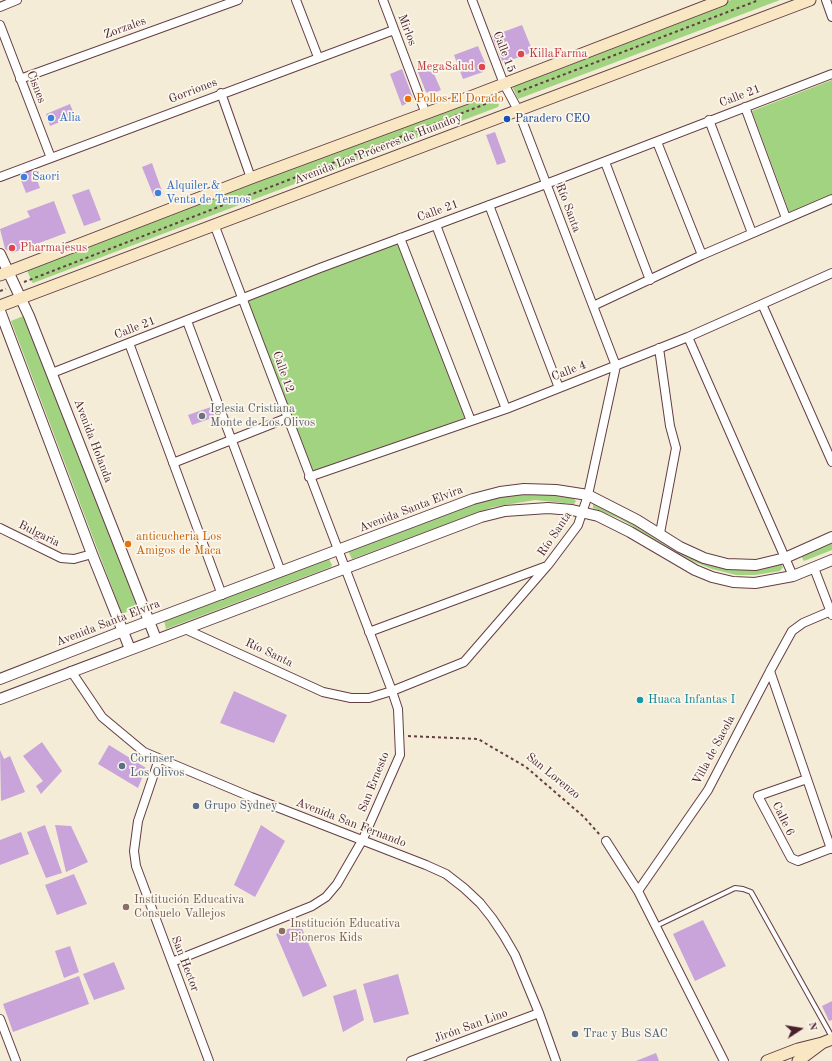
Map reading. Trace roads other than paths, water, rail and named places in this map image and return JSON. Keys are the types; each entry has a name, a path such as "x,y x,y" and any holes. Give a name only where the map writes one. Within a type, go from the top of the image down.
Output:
{"main road":[{"name":"Avenida Los Próceres de Huandoy","path":"4,273 251,178 426,114 722,0"},
{"name":"Avenida Los Próceres de Huandoy","path":"0,306 810,0"},
{"path":"767,1061 798,1049 829,1040"},
{"path":"798,1061 829,1040"}],"street":[{"path":"0,7 17,0"},
{"name":"Zorzales","path":"20,79 238,0"},
{"path":"296,0 318,57"},
{"name":"Mirlos","path":"383,0 426,114"},
{"path":"826,0 832,17"},
{"name":"Calle 15","path":"473,1 504,84 518,110"},
{"name":"Cisnes","path":"0,25 50,158"},
{"name":"Gorriones","path":"0,177 221,93 394,30"},
{"name":"Calle 21","path":"52,373 400,238 605,162 709,120 832,74"},
{"path":"221,93 251,178"},
{"path":"745,107 786,218"},
{"name":"Río Santa","path":"185,629 323,692 351,698 369,698 392,691 464,662 548,565 578,525 584,512 616,366 518,110"},
{"path":"709,120 752,233"},
{"path":"657,142 702,255"},
{"path":"605,162 650,280"},
{"path":"593,306 702,255 832,198"},
{"path":"489,205 559,388"},
{"name":"Calle 12","path":"214,224 337,551"},
{"path":"436,225 506,409"},
{"path":"400,238 471,421"},
{"name":"Avenida Holanda","path":"0,254 4,273 14,286 29,316 156,640"},
{"name":"Calle 4","path":"309,477 506,409 688,337 832,273"},
{"path":"762,304 832,462"},
{"path":"0,311 92,554 130,649"},
{"path":"187,321 281,572"},
{"path":"688,337 793,576"},
{"path":"129,343 222,595"},
{"path":"659,348 670,426 676,448 660,533"},
{"path":"173,463 287,418"},
{"name":"Avenida Santa Elvira","path":"0,679 149,621 222,595 473,499 500,492 524,489 556,490 588,495 660,533 680,547 704,558 727,564 756,566 785,558 832,536"},
{"path":"0,700 130,649 481,517 526,509 548,508 584,512 598,516 630,532 694,570 712,577 733,582 755,582 793,576 832,560"},
{"name":"Bulgaria","path":"0,528 61,558 74,559 92,554"},
{"path":"337,551 392,691"},
{"path":"369,632 548,565"},
{"path":"814,568 829,595 831,613"},
{"name":"Villa de Sacola","path":"638,891 708,790 792,631 803,623 831,613"},
{"path":"770,671 832,848"},
{"name":"Avenida San Fernando","path":"71,672 102,717 144,752 159,760 363,839 446,874 480,903 504,936 514,955 539,1013 556,1061"},
{"name":"San Ernesto","path":"172,962 312,906 326,897 336,884 363,839 400,755 398,709 392,691"},
{"name":"San Hector","path":"159,760 138,821 134,851 140,880 209,1061"},
{"name":"Calle 6","path":"807,779 758,796 791,858 798,861 832,848"},
{"path":"606,841 638,891 724,1061"},
{"name":"Jirón San Lino","path":"411,1061 539,1013"},
{"path":"1,1024 16,1061"}],"lane":[{"path":"656,927 735,888 750,892 829,1040"}],"place":[{"name":"KillaFarma","path":"521,54"},
{"name":"MegaSalud","path":"482,67"},
{"name":"Pollos El Dorado","path":"408,99"},
{"name":"Alia","path":"51,118"},
{"name":"Paradero CEO","path":"507,119"},
{"name":"Saori","path":"24,177"},
{"name":"Alquiler & Venta de Ternos","path":"158,193"},
{"name":"Pharmajesus","path":"12,248"},
{"name":"Iglesia Cristiana Monte de Los Olivos","path":"202,416"},
{"name":"anticucheria Los Amigos de Maca","path":"128,544"},
{"name":"Huaca Infantas I","path":"640,700"},
{"name":"Corinser Los Olivos","path":"122,766"},
{"name":"Grupo Sydney","path":"196,806"},
{"name":"Institución Educativa Consuelo Vallejos","path":"126,907"},
{"name":"Institución Educativa Pioneros Kids","path":"282,931"},
{"name":"Trac y Bus SAC","path":"575,1034"}]}
